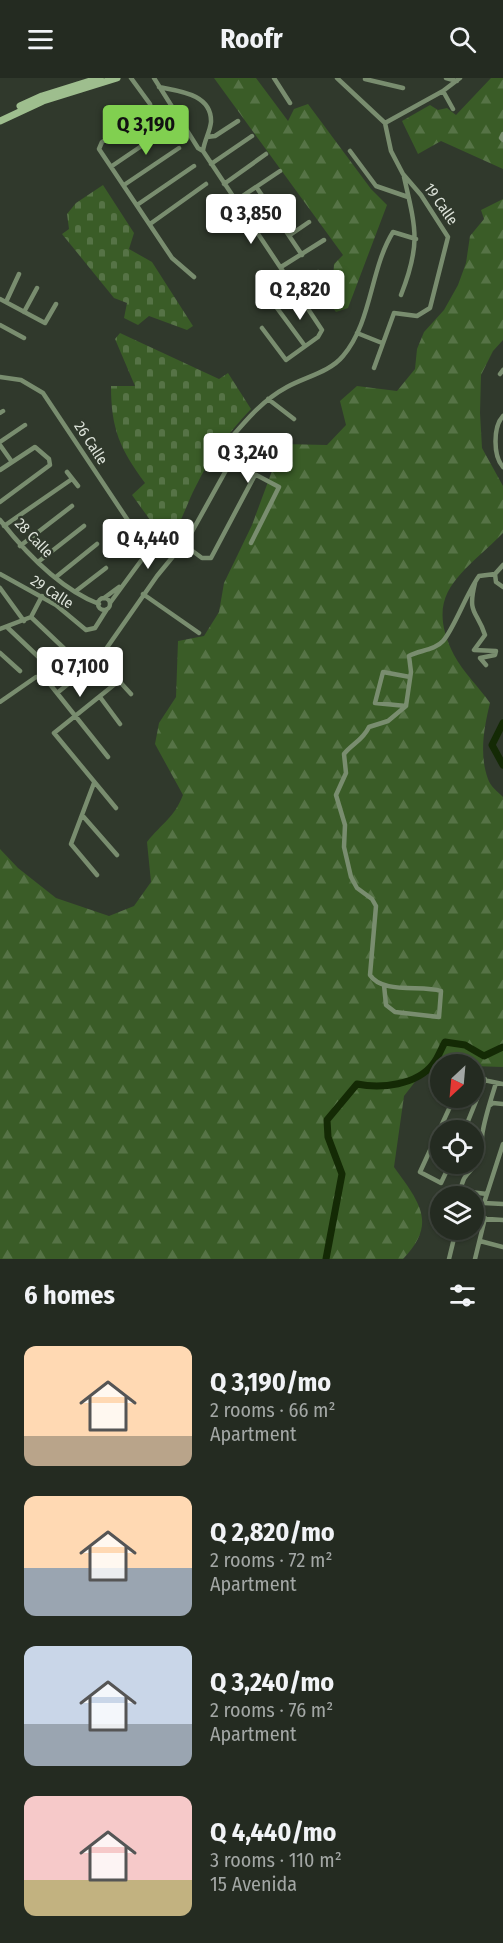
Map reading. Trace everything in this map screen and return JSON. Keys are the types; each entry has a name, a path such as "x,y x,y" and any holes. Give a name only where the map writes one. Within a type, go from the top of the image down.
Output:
{"main road":[{"path":"0,117 42,96 100,78"},
{"path":"0,121 43,101 117,78"}],"street":[{"path":"131,78 150,104 151,109 100,144 99,149 172,258 194,277"},
{"path":"154,78 198,148 203,151 322,330 320,335 286,360 262,328"},
{"path":"274,78 290,103"},
{"path":"337,78 385,123 443,91 458,79"},
{"path":"446,78 458,79"},
{"path":"365,79 379,80 403,88"},
{"path":"159,87 195,95 203,103 211,122 203,151"},
{"path":"443,91 453,109"},
{"path":"207,137 215,136 238,121"},
{"name":"19 Calle","path":"374,368 394,313 417,316 429,308 448,237 421,195 403,174 391,151 385,123"},
{"path":"112,166 168,128"},
{"path":"503,134 501,138 503,140"},
{"path":"211,164 252,136"},
{"path":"124,185 179,148"},
{"path":"350,151 376,186 408,197"},
{"path":"224,184 266,154"},
{"path":"137,205 194,166"},
{"path":"235,201 280,171"},
{"path":"401,296 412,263 416,239 403,174"},
{"path":"150,224 206,184"},
{"path":"257,188 302,255"},
{"path":"290,236 309,222"},
{"path":"57,693 99,659 143,594 183,544 230,461 230,439 268,399 336,364 357,333 393,232 416,239"},
{"path":"280,267 324,240"},
{"path":"293,286 318,272"},
{"path":"6,302 19,274"},
{"path":"24,312 37,288"},
{"path":"0,299 45,323 56,304"},
{"path":"278,308 305,346"},
{"path":"0,325 24,338"},
{"path":"357,333 382,343"},
{"name":"26 Calle","path":"0,377 21,380 43,393 145,546 143,558 122,586"},
{"path":"268,399 294,419"},
{"path":"503,416 496,431 499,462 503,467"},
{"path":"12,462 0,444 25,425"},
{"path":"0,470 35,447 49,459 50,465 0,502"},
{"path":"230,461 279,489 251,543"},
{"path":"67,472 78,486"},
{"path":"183,544 202,558 211,558 255,475"},
{"path":"4,526 72,479"},
{"path":"20,546 72,506"},
{"name":"28 Calle","path":"0,520 20,546 38,562 78,592 100,602 107,609"},
{"path":"38,562 84,526"},
{"path":"56,576 97,544"},
{"path":"384,985 386,1005 394,1012 439,1017 440,990 384,985 372,979 369,970 376,906 372,899 357,888 351,877 344,847 345,825 336,794 346,773 344,754 354,743 363,739 369,728 388,721 406,706 410,677 409,656 430,650 443,641 468,590 483,574 495,574 503,565"},
{"path":"78,592 106,568"},
{"name":"29 Calle","path":"0,574 42,596 82,628 90,630 99,622"},
{"path":"495,574 496,582 503,587"},
{"path":"476,580 471,600 474,615 486,635 474,650 496,651 495,655 480,658 486,665"},
{"path":"100,602 122,586"},
{"path":"99,622 122,586"},
{"path":"0,588 24,621"},
{"path":"143,594 199,633"},
{"path":"0,629 8,628 32,617 42,596"},
{"path":"100,602 110,603"},
{"path":"99,622 100,602"},
{"path":"32,617 71,655"},
{"path":"8,628 48,666"},
{"path":"0,652 20,671"},
{"path":"99,659 130,694"},
{"path":"406,706 375,703 383,672 389,671 410,677"},
{"path":"0,702 40,676 45,678 108,757"},
{"path":"116,808 54,733 120,680"},
{"path":"100,698 120,724"},
{"path":"94,783 71,844 97,875"},
{"path":"82,815 117,855"},
{"path":"468,1120 485,1079 503,1084"},
{"path":"487,1194 461,1191 463,1176 475,1166 480,1156 496,1083"},
{"path":"489,1107 493,1103 503,1104"},
{"path":"503,1144 484,1203 503,1204"},
{"path":"430,1150 420,1172 441,1184 446,1174"},
{"path":"475,1259 485,1218 503,1220"},
{"path":"449,1259 454,1240"},
{"path":"480,1241 503,1247"}],"green space":[{"path":"214,78 256,78 288,121 294,109 308,104 371,189 387,205 348,308 336,312 322,294 333,280 334,264 343,255"},
{"path":"491,78 503,78 503,169 441,141 418,154 402,121 430,105 438,110 447,108 456,115"},
{"path":"103,185 134,233 129,249 152,262 193,326 187,330 149,316 138,325 124,318 127,303 114,298 62,234 69,229 67,214 76,203"},
{"path":"503,199 503,340 493,351 481,375 480,413 482,448 503,486 503,533 461,573 451,586 445,600 443,615 445,633 454,655 490,703 484,731 485,770 489,782 503,797 503,1067 484,1066 484,1054 430,1054 430,1072 421,1074 404,1096 394,1167 417,1202 422,1223 414,1246 403,1259 0,1259 0,849 18,868 56,898 109,916 134,906 151,882 147,842 172,815 183,795 155,744 159,723 176,697 178,641 204,636 219,612 224,583 252,525 282,444 327,445 346,425 340,401 357,386 397,391 415,369 417,349 424,332 444,310 458,285 466,263 470,236 484,219 481,210"},
{"path":"120,333 219,379 228,373 251,409 207,465 174,533 153,524 132,495 145,483 123,449 115,427 111,401 111,386 135,386 115,339"}],"waterway":[{"path":"503,723 492,745 503,765"},
{"path":"326,1259 342,1174 328,1137 327,1120 357,1084 377,1086 398,1084 418,1077 433,1064 445,1042 465,1045 484,1056 503,1047"}]}
